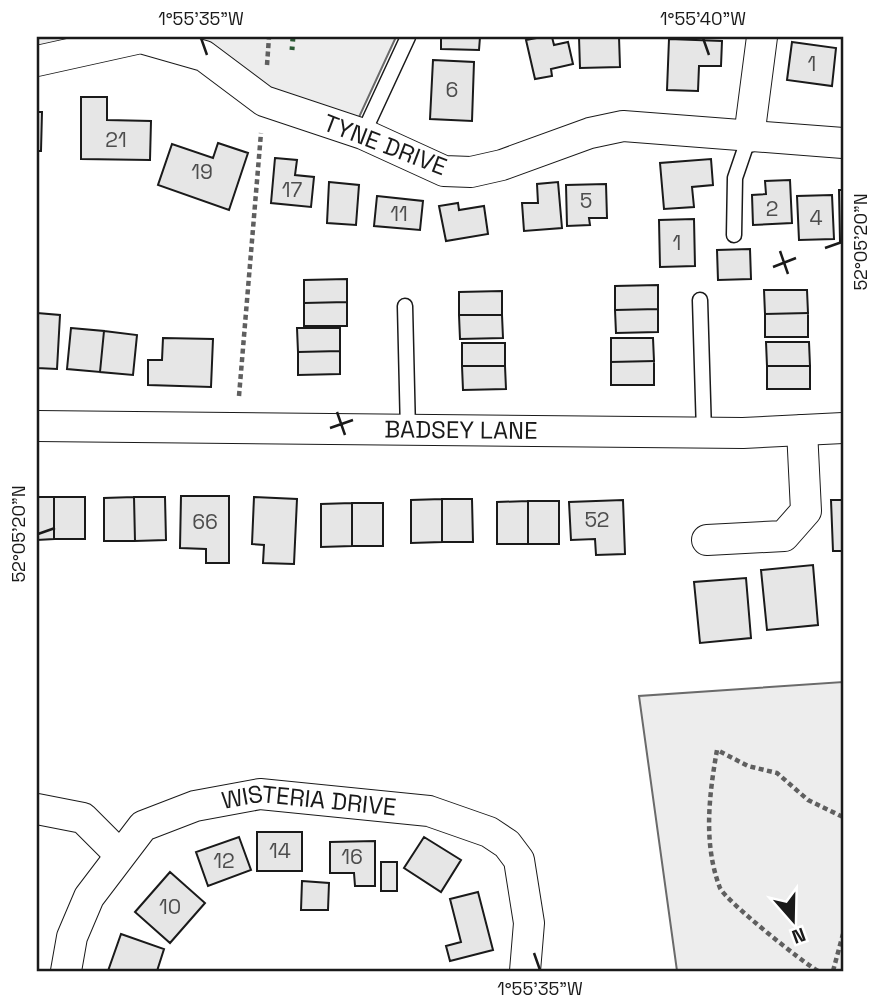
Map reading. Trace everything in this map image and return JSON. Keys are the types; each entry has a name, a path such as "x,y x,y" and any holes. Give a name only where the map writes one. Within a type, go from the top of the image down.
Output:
{"street":[{"path":"749,136 762,37"},
{"name":"TYNE DRIVE","path":"37,61 141,38 204,56 264,101 363,134 444,171 471,173 590,133 623,125 843,143"},
{"name":"BADSEY LANE","path":"37,426 408,432 704,433 843,428"},
{"path":"707,540 783,536 806,511 802,430"},
{"name":"WISTERIA DRIVE","path":"66,971 72,937 89,897 119,854 143,826 195,806 260,794 429,811 489,832 507,844 519,860 529,923 525,971"},
{"path":"37,809 83,818 119,854"}],"lane":[{"path":"363,134 408,37"},
{"path":"734,235 735,177 749,136"},
{"path":"701,300 704,433"},
{"path":"405,306 408,432"}],"path":[{"path":"237,429 269,37"},
{"path":"818,971 792,955 721,891 708,837 711,781 717,750 748,766 777,773 808,800 843,817"},
{"path":"833,971 843,934"}],"shaded area":[{"path":"37,37 396,37 354,128 141,38 37,61"},
{"path":"843,682 843,971 677,971 639,696"}],"building":[{"path":"441,37 480,37 479,50 441,49"},
{"path":"552,37 554,45 568,42 573,64 551,69 552,76 535,79 526,40"},
{"path":"579,37 619,37 620,67 580,68"},
{"path":"669,39 722,41 721,66 699,66 698,91 667,90"},
{"path":"792,42 836,48 832,86 787,80"},
{"path":"433,60 474,62 472,121 430,119"},
{"path":"81,97 107,97 107,120 151,121 150,160 81,159"},
{"path":"37,112 42,112 41,151 37,151"},
{"path":"218,143 248,153 229,210 158,185 172,144 213,158"},
{"path":"275,158 297,160 295,175 314,177 311,207 271,203"},
{"path":"711,159 713,185 692,187 694,207 664,209 660,163"},
{"path":"790,180 792,223 753,225 752,195 766,194 765,181"},
{"path":"329,182 359,185 356,225 327,223"},
{"path":"558,182 562,228 524,231 522,203 538,203 537,184"},
{"path":"606,184 607,218 589,218 590,225 567,226 566,185"},
{"path":"839,190 843,190 843,241 840,241"},
{"path":"832,195 834,239 799,240 797,196"},
{"path":"377,196 423,201 420,230 374,226"},
{"path":"458,203 459,210 484,206 488,234 446,241 439,206"},
{"path":"694,219 695,266 660,267 659,220"},
{"path":"750,249 751,279 718,280 717,250"},
{"path":"347,279 347,302 304,303 304,280"},
{"path":"658,285 658,309 615,310 615,286"},
{"path":"764,290 807,290 808,313 765,314"},
{"path":"502,291 502,315 459,315 459,292"},
{"path":"347,302 347,326 304,326 304,303"},
{"path":"658,309 658,332 616,333 615,310"},
{"path":"37,313 60,315 57,369 37,368"},
{"path":"808,313 808,337 765,337 765,314"},
{"path":"459,315 502,315 503,338 460,339"},
{"path":"71,328 104,331 100,372 67,369"},
{"path":"297,328 340,328 340,351 298,352"},
{"path":"104,331 137,335 133,375 100,372"},
{"path":"163,338 213,339 211,387 148,385 148,360 162,360"},
{"path":"611,338 653,338 654,361 611,362"},
{"path":"766,342 809,342 810,366 767,366"},
{"path":"462,343 505,343 505,366 462,366"},
{"path":"340,351 340,374 298,375 298,352"},
{"path":"654,361 654,385 611,385 611,362"},
{"path":"462,366 505,366 506,389 463,390"},
{"path":"767,366 810,366 810,389 767,389"},
{"path":"181,496 229,496 229,563 206,563 206,549 180,548"},
{"path":"37,497 54,497 54,539 37,540"},
{"path":"54,497 85,497 85,539 54,539"},
{"path":"134,497 165,497 166,540 135,541"},
{"path":"134,497 135,541 104,541 104,498"},
{"path":"254,497 297,499 294,564 263,563 264,545 252,544"},
{"path":"442,499 472,499 473,542 442,542"},
{"path":"442,499 442,542 411,543 411,500"},
{"path":"623,500 625,554 596,555 595,539 571,540 569,502"},
{"path":"831,500 843,500 843,551 833,551"},
{"path":"528,501 559,501 559,544 528,544"},
{"path":"528,501 528,544 497,544 497,502"},
{"path":"352,503 383,503 383,546 352,546"},
{"path":"352,503 352,546 321,547 321,504"},
{"path":"813,565 818,625 767,630 761,570"},
{"path":"746,578 751,638 700,643 694,582"},
{"path":"257,832 302,832 302,871 257,871"},
{"path":"239,837 251,870 208,886 196,852"},
{"path":"424,837 461,860 441,892 404,868"},
{"path":"375,841 375,886 355,886 354,873 330,873 330,842"},
{"path":"381,862 397,862 397,891 381,891"},
{"path":"170,872 205,903 170,943 135,912"},
{"path":"302,881 329,883 328,910 301,910"},
{"path":"478,892 493,950 450,961 446,946 461,942 450,899"},
{"path":"121,934 164,949 157,971 108,971"}],"hedge":[{"path":"292,50 293,37"}]}
